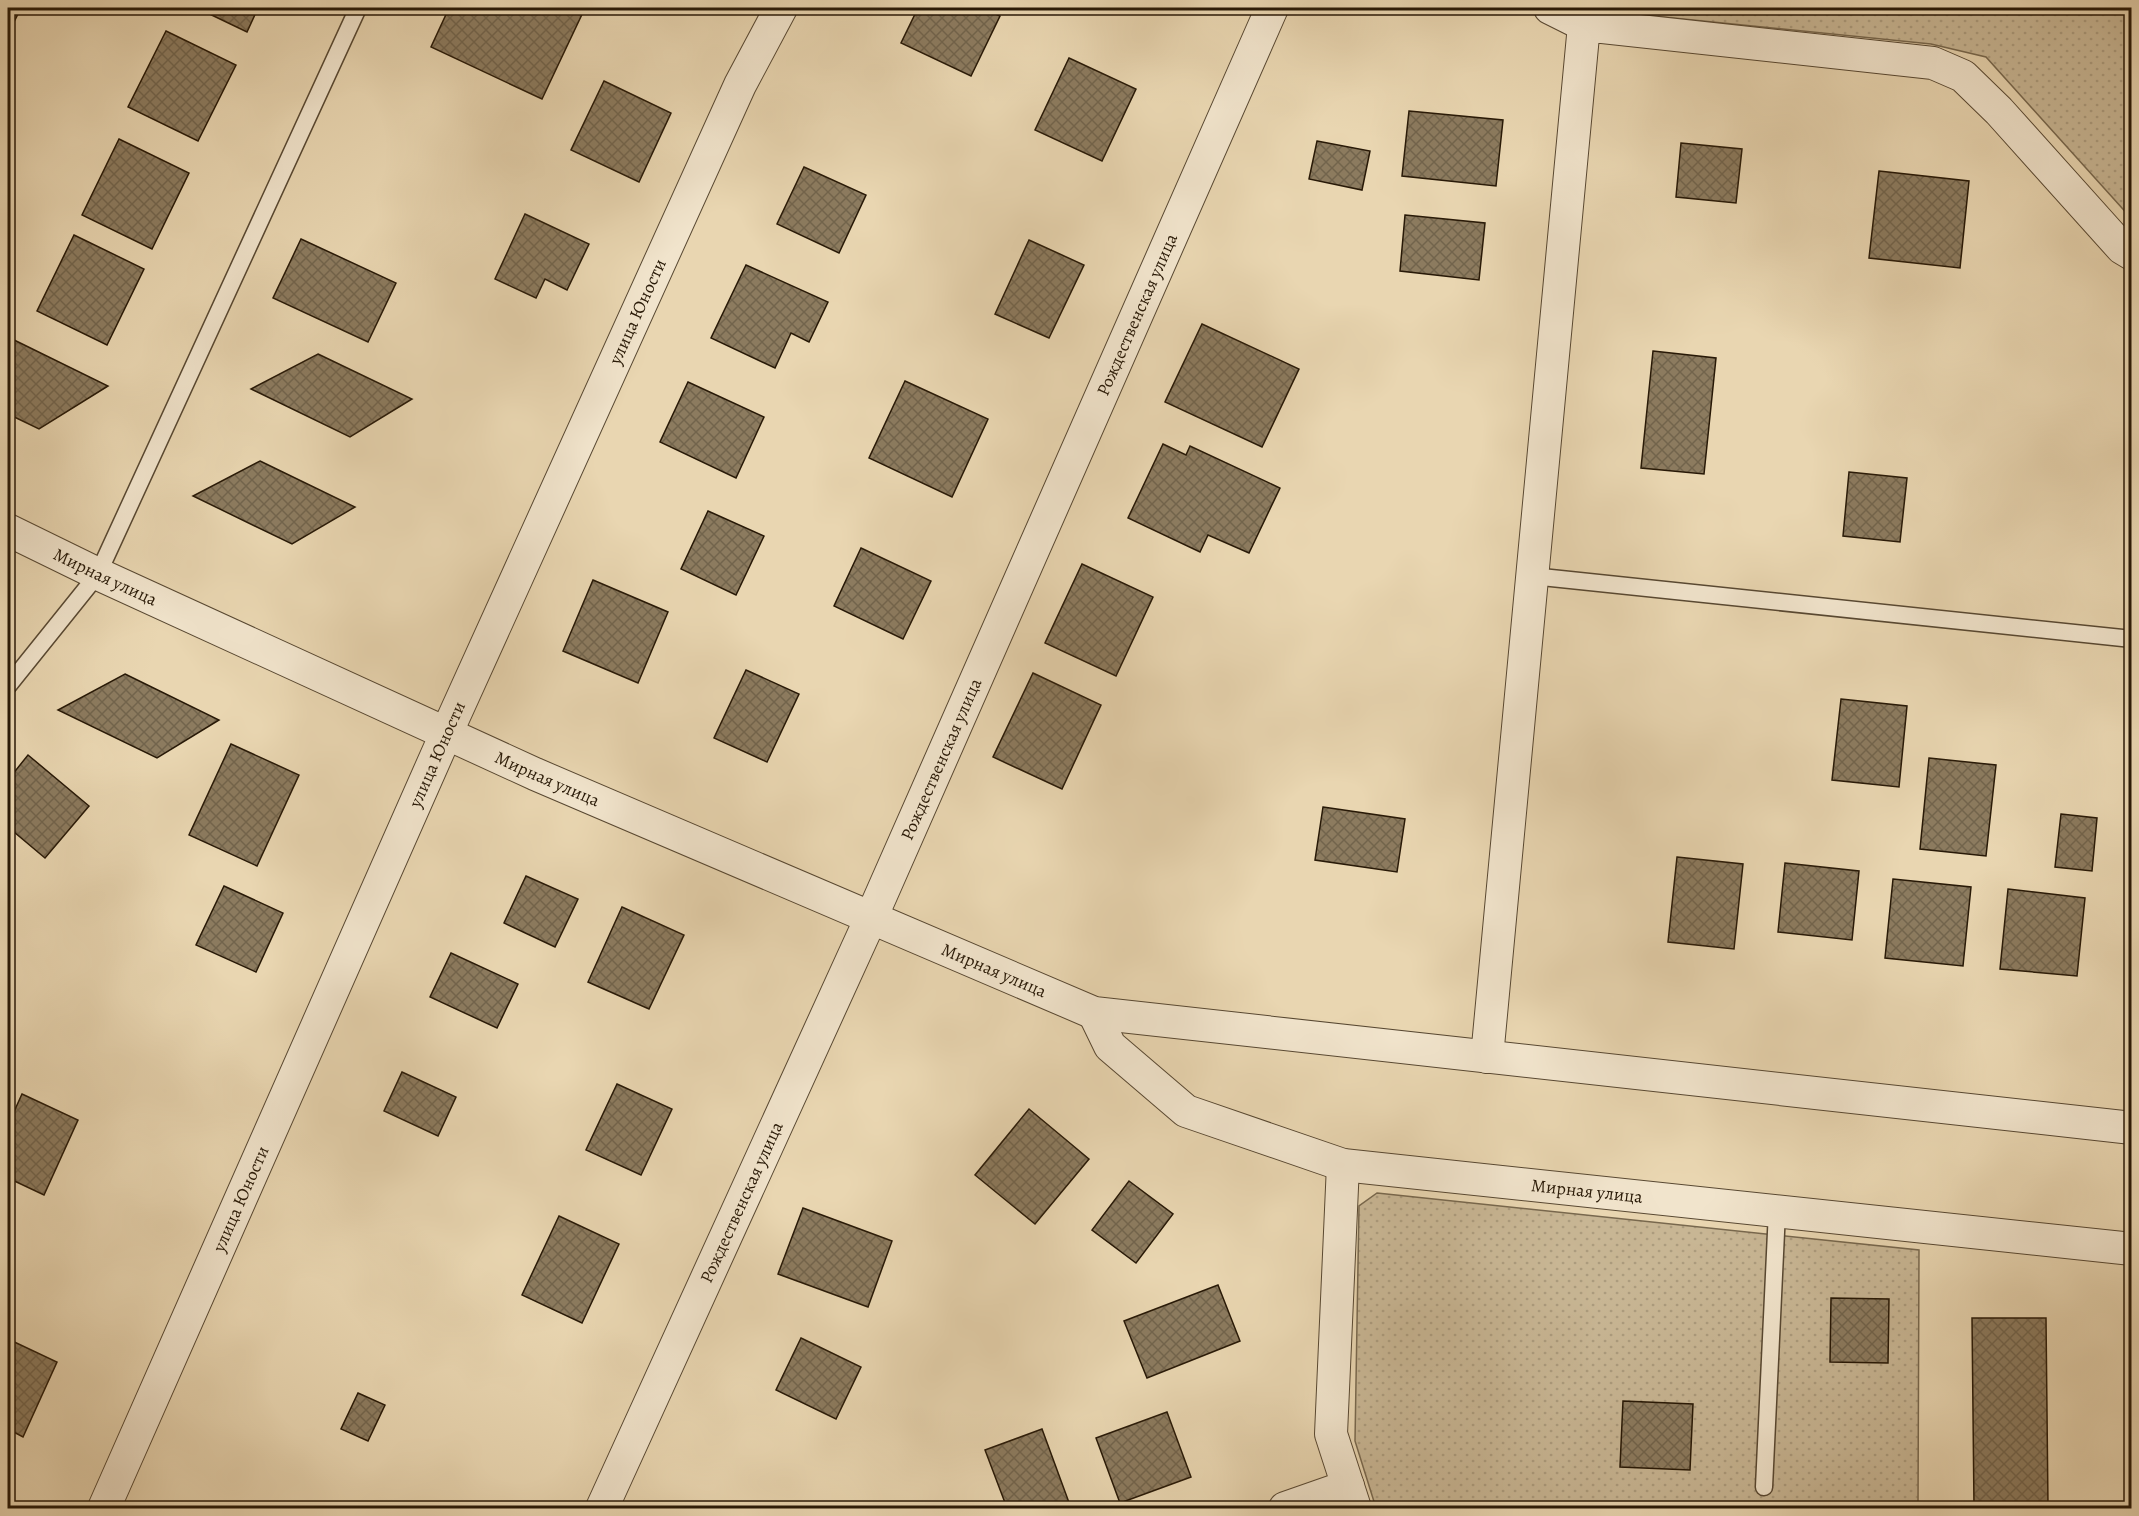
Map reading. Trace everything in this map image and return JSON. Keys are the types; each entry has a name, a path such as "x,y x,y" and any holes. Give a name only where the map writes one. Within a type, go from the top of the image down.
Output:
{"street":[{"name":"улица Юности","path":"104,1509 446,734 740,85 781,8"},
{"name":"Рождественская улица","path":"602,1509 871,918 1272,8"},
{"path":"1550,8 1584,25 1933,63 1963,76 1999,111 2122,249 2132,254"},
{"path":"1487,1057 1584,25"},
{"name":"Мирная улица","path":"8,530 98,574 535,774 1094,1013 2132,1128"},
{"name":"Мирная улица","path":"1094,1013 1110,1046 1186,1111 1343,1166 2132,1249"},
{"path":"1285,1509 1351,1497 1331,1434 1343,1166"}],"lane":[{"path":"8,686 98,574 358,8"},
{"path":"1532,576 2132,639"},
{"path":"1764,1487 1777,1211"}],"shaded area":[{"path":"1574,8 2131,8 2131,218 1986,57 1931,44"},
{"path":"1377,1193 1919,1250 1918,1508 1376,1508 1355,1441 1359,1206"}],"building":[{"path":"8,8 21,8 8,34"},
{"path":"197,8 258,8 247,32"},
{"path":"449,8 585,8 542,99 431,47"},
{"path":"918,8 982,8 1000,16 971,76 901,43"},
{"path":"166,31 236,65 198,141 128,107"},
{"path":"1069,58 1136,89 1102,161 1035,130"},
{"path":"604,81 671,113 639,182 571,150"},
{"path":"1409,111 1503,120 1496,186 1402,176"},
{"path":"119,139 189,173 152,249 82,215"},
{"path":"1317,141 1370,151 1362,190 1309,179"},
{"path":"1681,143 1742,149 1736,203 1676,197"},
{"path":"804,167 866,195 839,253 777,224"},
{"path":"1879,171 1969,181 1960,268 1869,258"},
{"path":"525,214 589,244 567,290 545,279 536,298 495,279"},
{"path":"1405,215 1485,223 1479,280 1400,271"},
{"path":"74,235 144,269 107,345 37,311"},
{"path":"301,239 396,283 368,342 273,298"},
{"path":"1029,240 1084,265 1049,338 995,314"},
{"path":"746,265 828,302 809,342 791,333 775,368 711,338"},
{"path":"1202,324 1299,369 1262,447 1165,402"},
{"path":"8,337 108,386 39,429 8,414"},
{"path":"1653,351 1716,358 1704,474 1641,468"},
{"path":"318,354 412,399 350,437 251,389"},
{"path":"905,381 988,419 952,497 869,458"},
{"path":"688,382 764,417 736,478 660,442"},
{"path":"1163,444 1186,455 1190,446 1280,488 1249,553 1208,535 1200,552 1128,518"},
{"path":"260,461 355,507 292,544 193,496"},
{"path":"1849,472 1907,478 1900,542 1843,536"},
{"path":"708,511 764,536 736,595 681,569"},
{"path":"861,548 931,581 903,639 834,606"},
{"path":"1082,564 1153,597 1116,676 1045,643"},
{"path":"593,580 668,612 638,683 563,651"},
{"path":"746,670 799,694 767,762 714,738"},
{"path":"1033,673 1101,705 1062,789 993,757"},
{"path":"125,674 219,720 157,758 58,710"},
{"path":"1841,699 1907,706 1899,787 1832,780"},
{"path":"231,744 299,775 257,866 189,835"},
{"path":"28,755 89,806 45,858 8,827 8,780"},
{"path":"1929,758 1996,765 1986,856 1920,849"},
{"path":"1323,807 1405,819 1397,872 1315,860"},
{"path":"2061,814 2097,818 2092,871 2055,867"},
{"path":"1677,857 1743,864 1734,949 1668,942"},
{"path":"1785,863 1859,871 1852,940 1778,932"},
{"path":"526,876 578,899 555,947 504,923"},
{"path":"1893,879 1971,887 1963,966 1885,958"},
{"path":"224,886 283,913 256,972 196,945"},
{"path":"2008,889 2085,898 2077,976 2000,969"},
{"path":"622,907 684,935 649,1009 588,982"},
{"path":"451,953 518,984 497,1028 430,997"},
{"path":"402,1072 456,1097 438,1136 384,1111"},
{"path":"617,1084 672,1109 641,1175 586,1150"},
{"path":"22,1094 78,1120 44,1195 8,1178 8,1125"},
{"path":"1029,1109 1089,1159 1035,1224 975,1175"},
{"path":"1129,1181 1173,1214 1136,1263 1092,1230"},
{"path":"803,1208 892,1241 868,1307 778,1274"},
{"path":"559,1216 619,1244 582,1323 522,1295"},
{"path":"1218,1285 1240,1341 1147,1378 1124,1321"},
{"path":"1831,1298 1889,1299 1888,1363 1830,1362"},
{"path":"1972,1318 2046,1318 2048,1506 1974,1507"},
{"path":"801,1338 861,1367 836,1419 776,1390"},
{"path":"8,1339 57,1362 23,1437 8,1429"},
{"path":"358,1393 385,1405 368,1441 341,1429"},
{"path":"1623,1401 1693,1404 1690,1470 1620,1467"},
{"path":"1167,1412 1191,1477 1120,1503 1096,1438"},
{"path":"1042,1429 1071,1508 1007,1508 985,1450"},
{"path":"919,1502 921,1508 902,1508"}]}
